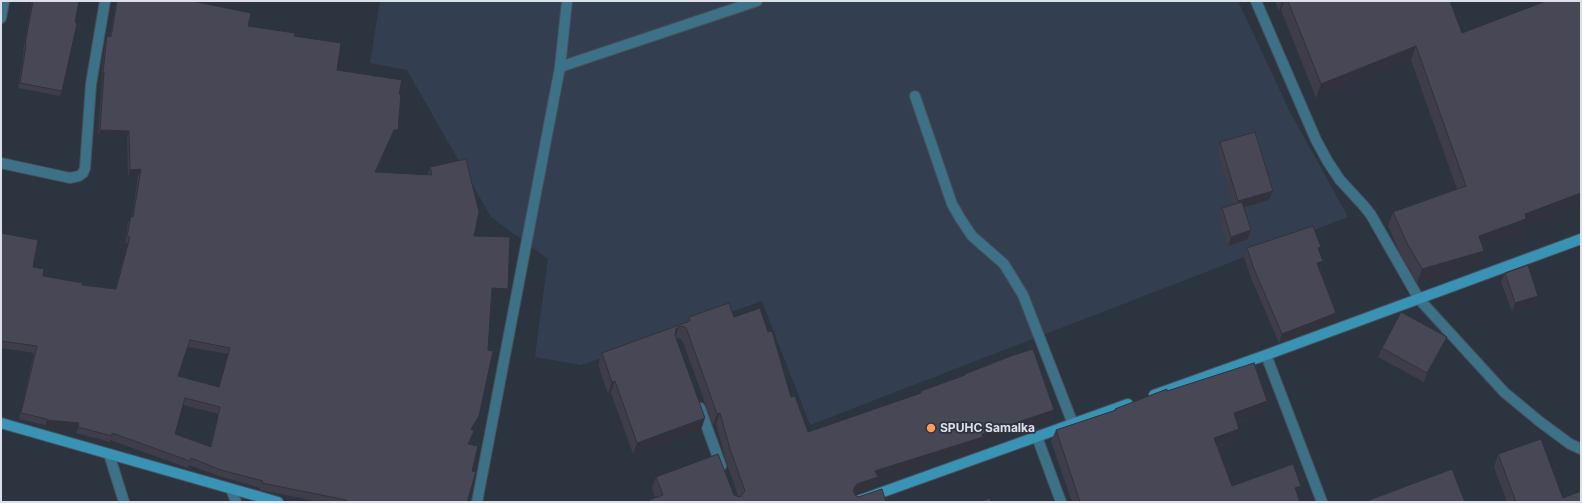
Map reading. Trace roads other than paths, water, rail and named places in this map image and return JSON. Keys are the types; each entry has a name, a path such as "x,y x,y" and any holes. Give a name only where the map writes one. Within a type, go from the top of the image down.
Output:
{"street":[{"path":"1,18 4,1"},
{"path":"1,164 70,178 79,176 83,173 85,168 91,84 105,1"},
{"path":"477,502 560,67 567,1"},
{"path":"560,67 757,1"},
{"path":"1256,1 1316,140 1328,162 1340,180 1371,215 1419,299 1504,392 1540,421 1581,449"},
{"path":"915,96 952,204 972,236 1004,264 1023,295 1073,424"},
{"path":"855,502 1266,356 1581,239"},
{"path":"1266,356 1322,502"},
{"path":"697,401 724,473"},
{"path":"1,423 278,502"},
{"path":"1037,437 1061,502"},
{"path":"109,454 124,502"},
{"path":"231,488 236,502"}],"place":[{"name":"SPUHC Samalka","path":"931,428"}]}
